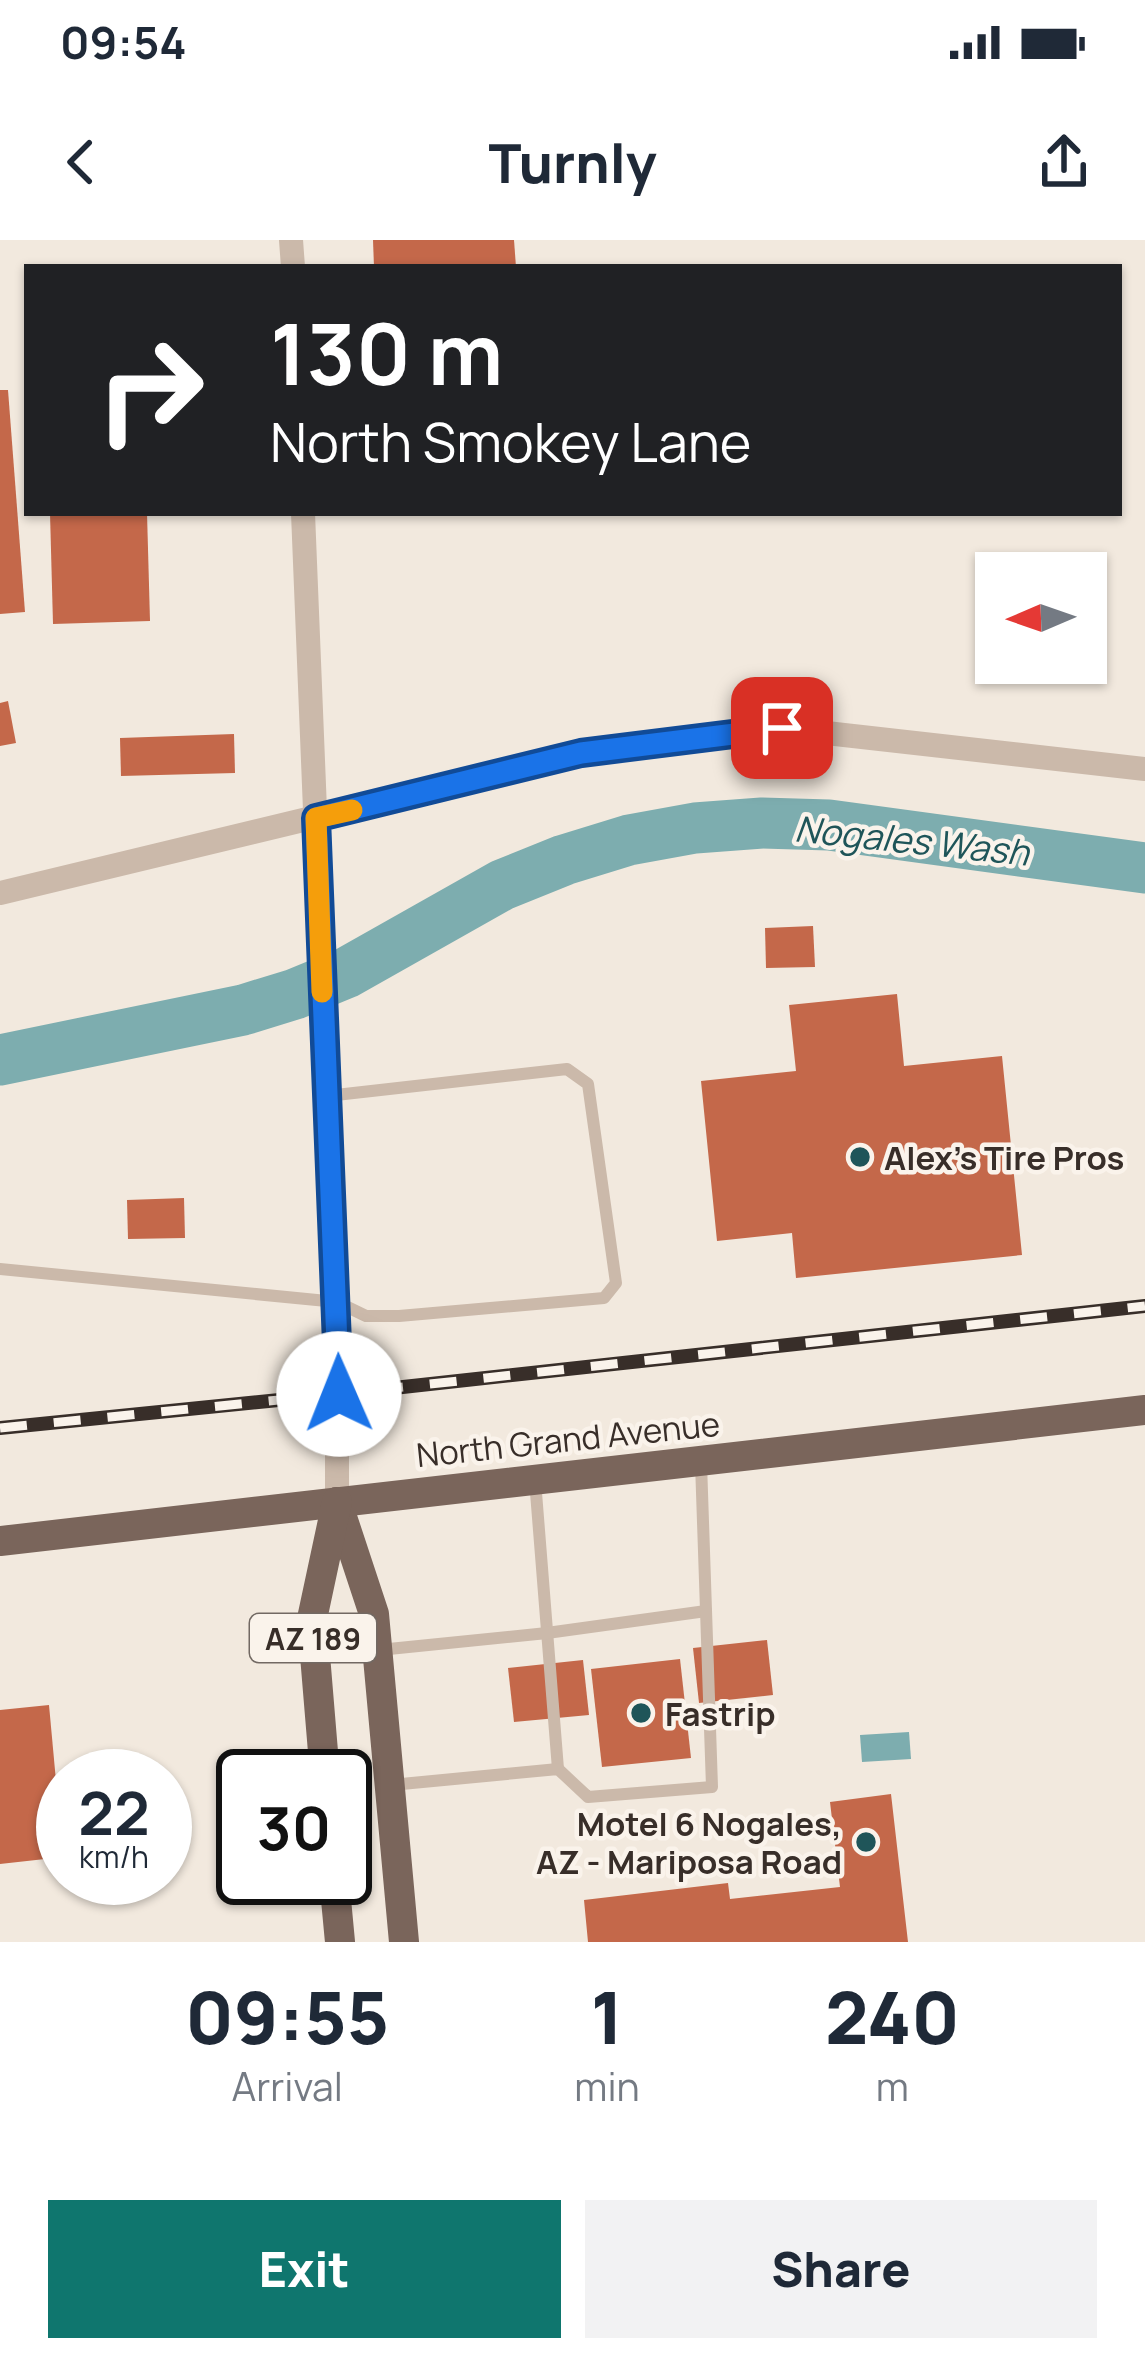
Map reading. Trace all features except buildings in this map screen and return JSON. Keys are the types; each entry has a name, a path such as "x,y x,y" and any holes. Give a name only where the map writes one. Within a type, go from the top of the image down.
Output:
{"main road":[{"name":"North Grand Avenue","path":"0,1540 1145,1410"},
{"name":"AZ 189","path":"337,1502 374,1614 404,1942"},
{"name":"AZ 189","path":"324,1749 312,1619 337,1502"},
{"path":"337,1905 340,1942"}],"street":[{"path":"303,516 337,1301 337,1502"},
{"path":"0,893 581,753 782,728 1145,769"}],"lane":[{"path":"0,1269 337,1301 366,1316 604,1298 616,1283 588,1084 567,1070 327,1096"},
{"path":"535,1479 558,1769 588,1797 712,1787 700,1460"},
{"path":"377,1650 706,1611"},
{"path":"390,1785 558,1769"}],"water":[{"path":"909,1732 911,1759 862,1762 860,1735"}],"waterway":[{"name":"Nogales Wash","path":"0,1060 243,1010 295,994 346,973 502,885 629,840 695,828 829,825 1145,868"}],"railway":[{"path":"0,1428 1145,1306"}],"slow traffic":[{"path":"322,992 316,818 352,810"}],"place":[{"name":"Alex's Tire Pros","path":"860,1157"},
{"name":"Fastrip","path":"641,1713"},
{"name":"Motel 6 Nogales, AZ - Mariposa Road","path":"866,1842"}],"route":[{"path":"339,1394 316,818 581,753 782,728"}]}
